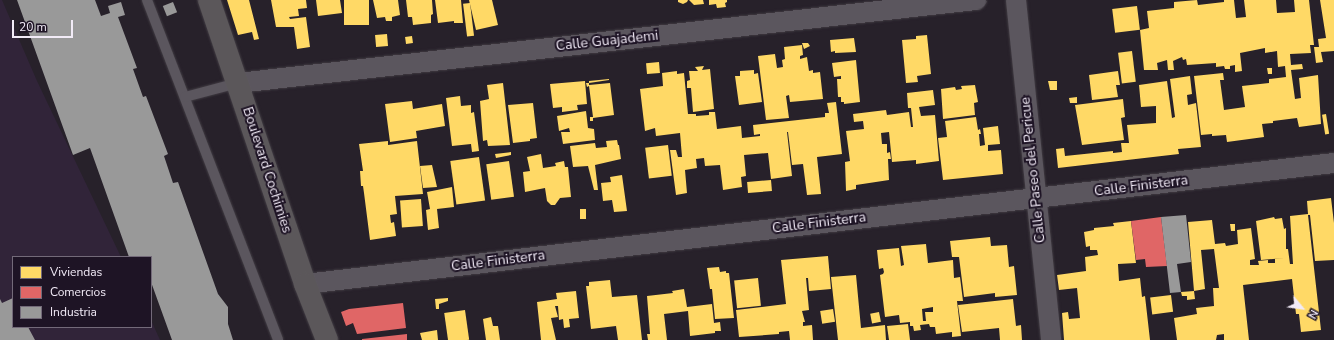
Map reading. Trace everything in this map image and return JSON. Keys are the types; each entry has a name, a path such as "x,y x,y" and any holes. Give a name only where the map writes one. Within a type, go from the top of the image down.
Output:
{"main road":[{"name":"Boulevard Cochimies","path":"209,0 305,284 327,340"}],"street":[{"name":"Calle Guajademi","path":"238,83 976,0"},
{"name":"Calle Paseo del Pericue","path":"1016,0 1051,340"},
{"name":"Calle Finisterra","path":"305,284 1334,163"}],"lane":[{"path":"147,0 278,340"},
{"path":"185,97 238,83"}],"shaded area":[{"path":"0,0 2,0 37,81 121,256 12,256 12,328 152,328 152,322 160,340 0,340"}],"building: Viviendas":[{"path":"227,0 249,0 259,39 254,40 252,32 238,35"},
{"path":"271,0 306,0 307,8 298,9 299,16 289,17 290,19 306,17 310,47 297,49 294,27 276,27"},
{"path":"316,0 340,0 342,13 318,16"},
{"path":"344,0 369,0 369,25 344,25"},
{"path":"373,0 398,0 400,15 392,17 392,21 386,21 385,17 377,18"},
{"path":"406,0 432,0 433,14 431,15 431,23 413,25 412,17 408,17"},
{"path":"435,0 461,0 463,23 454,23 454,21 438,23"},
{"path":"469,0 492,0 498,25 476,30"},
{"path":"678,0 688,0 683,4 678,2"},
{"path":"689,0 703,0 704,4 694,5"},
{"path":"709,0 727,0 725,3 726,7 717,8 716,4 709,5"},
{"path":"1197,0 1198,5 1224,2 1224,0 1234,0 1236,18 1246,17 1244,0 1276,0 1277,13 1295,12 1294,0 1309,0 1314,45 1310,45 1311,53 1290,54 1291,65 1302,64 1303,69 1291,70 1295,99 1301,98 1299,78 1318,75 1321,124 1299,127 1297,118 1273,121 1273,123 1262,124 1264,137 1227,142 1226,135 1201,135 1194,76 1223,73 1224,80 1220,80 1224,110 1245,107 1242,86 1269,83 1269,79 1286,77 1285,66 1278,67 1277,51 1265,53 1265,48 1240,53 1242,71 1235,72 1235,65 1230,66 1230,69 1225,69 1224,66 1216,67 1216,63 1187,65 1186,59 1183,60 1182,57 1173,61 1174,70 1168,70 1167,60 1157,63 1158,70 1144,70 1140,30 1149,28 1147,11 1174,8 1174,2"},
{"path":"1320,0 1334,0 1334,51 1321,52 1323,62 1316,63 1314,47 1319,47 1318,39 1326,38"},
{"path":"470,3 474,36 467,37 463,4"},
{"path":"1137,6 1140,30 1115,33 1112,9"},
{"path":"387,34 388,46 376,47 375,35"},
{"path":"927,35 931,74 917,76 918,82 906,83 902,40 916,39 916,36"},
{"path":"412,36 413,43 406,44 405,37"},
{"path":"854,38 856,52 831,52 830,40"},
{"path":"802,43 808,43 810,46 804,49"},
{"path":"802,45 803,55 800,56 800,59 807,57 809,71 813,70 813,73 820,72 823,99 790,102 789,95 786,96 789,118 766,120 758,56 775,54 777,68 783,67 782,60 785,59 784,47"},
{"path":"1132,51 1136,82 1122,83 1118,53"},
{"path":"856,60 860,102 844,104 844,102 841,102 841,97 838,97 837,79 841,79 841,76 834,77 832,63"},
{"path":"659,62 660,73 647,74 646,63"},
{"path":"704,66 702,70 710,69 714,109 693,112 691,88 687,88 687,81 690,80 689,71 698,71 695,67"},
{"path":"1267,68 1272,68 1272,74 1268,74"},
{"path":"754,70 754,74 758,73 762,102 739,105 735,76 740,76 740,71"},
{"path":"677,71 677,74 684,73 688,114 696,114 696,116 709,115 709,112 715,112 717,129 741,126 742,138 760,136 760,134 754,135 753,125 825,117 825,113 829,113 827,103 836,102 842,154 817,157 821,194 807,195 803,164 792,165 787,132 792,176 771,179 768,153 744,155 746,176 741,177 742,187 723,190 720,165 705,166 704,158 696,159 697,168 685,170 687,193 676,195 670,150 676,150 678,157 682,157 680,133 656,136 655,128 645,131 640,89 663,86 662,73"},
{"path":"1118,71 1120,85 1116,85 1118,97 1092,100 1089,75"},
{"path":"1190,76 1192,94 1187,95 1188,105 1196,103 1201,147 1178,149 1179,154 1058,168 1056,149 1064,148 1065,156 1113,151 1113,153 1122,152 1121,143 1129,143 1127,125 1156,123 1156,106 1141,107 1139,85 1167,81 1172,118 1175,117 1170,79"},
{"path":"609,80 589,83 589,81"},
{"path":"585,81 587,104 577,105 578,110 562,112 562,107 553,108 550,84"},
{"path":"1048,81 1057,81 1057,90 1050,90"},
{"path":"503,83 510,145 488,146 487,140 483,141 480,101 489,99 487,85"},
{"path":"586,83 589,83 589,85 610,83 614,115 593,118 593,121 590,121 590,117 593,117 589,86 587,87"},
{"path":"975,85 978,102 974,103 975,115 943,119 941,89 955,87 956,90 962,89 961,86"},
{"path":"933,90 935,105 919,107 921,116 935,115 939,161 916,164 916,160 892,162 889,132 881,133 882,144 887,144 887,153 890,152 891,159 888,159 889,180 856,185 856,189 846,191 845,162 850,161 846,131 864,129 863,121 854,122 853,114 886,110 887,115 909,112 911,127 913,127 911,108 908,108 907,93"},
{"path":"460,96 461,106 471,105 471,113 474,112 479,151 472,152 471,144 452,146 446,98"},
{"path":"1077,97 1077,103 1070,103 1069,98"},
{"path":"1123,99 1125,117 1121,118 1124,140 1082,145 1075,105"},
{"path":"412,101 413,109 442,104 445,126 416,131 417,138 390,142 385,104"},
{"path":"533,103 537,138 530,139 530,141 513,143 508,105"},
{"path":"586,111 588,128 594,129 595,140 563,144 561,132 570,132 569,128 559,131 557,116"},
{"path":"1326,114 1329,134 1325,134 1322,115"},
{"path":"976,117 978,130 980,129 981,134 979,134 980,146 985,145 983,128 998,126 1000,144 988,145 988,151 1001,150 1003,174 943,180 938,138 947,137 945,121"},
{"path":"617,140 621,159 595,165 598,190 594,190 588,166 573,167 570,146 595,143 596,148 607,147 606,141"},
{"path":"388,141 388,145 417,141 423,194 395,196 397,214 390,215 391,223 394,222 396,236 370,240 363,186 361,186 360,171 363,171 359,144"},
{"path":"668,145 672,176 649,179 645,148"},
{"path":"511,152 511,155 496,158 495,154"},
{"path":"541,154 543,168 556,166 555,163 564,161 565,167 568,167 571,197 560,198 555,205 551,205 547,201 545,188 525,192 523,172 530,171 527,157"},
{"path":"479,157 485,201 456,205 450,161"},
{"path":"509,161 514,197 491,200 486,164"},
{"path":"432,165 437,187 423,188 420,166"},
{"path":"622,175 627,211 614,212 612,200 603,201 601,183 611,182 610,177"},
{"path":"771,180 772,191 748,193 747,182"},
{"path":"452,187 454,207 437,209 439,228 428,230 426,210 430,209 427,192"},
{"path":"1331,198 1334,223 1334,260 1315,261 1310,215 1308,215 1321,330 1301,332 1299,314 1296,314 1292,279 1243,285 1249,340 1224,340 1224,334 1217,335 1216,340 1177,340 1174,318 1197,314 1196,308 1214,306 1213,288 1219,288 1214,249 1201,250 1205,289 1194,291 1188,222 1212,220 1215,244 1225,243 1226,246 1238,244 1237,230 1251,228 1255,259 1250,260 1250,265 1259,265 1258,261 1268,260 1268,263 1275,263 1275,259 1285,258 1261,260 1256,221 1274,217 1275,219 1282,218 1284,229 1286,228 1286,249 1288,249 1290,264 1293,264 1290,216 1308,214 1307,201"},
{"path":"421,199 423,226 402,227 400,200"},
{"path":"580,209 586,209 586,219 580,219"},
{"path":"1131,221 1136,263 1118,264 1119,281 1140,278 1142,297 1145,296 1150,340 1064,340 1062,313 1068,312 1069,319 1080,318 1077,288 1059,290 1057,275 1086,271 1085,257 1098,255 1097,250 1090,250 1090,246 1086,247 1084,232 1094,230 1094,228 1114,226 1113,223"},
{"path":"1230,224 1235,224 1235,231 1231,231"},
{"path":"990,237 991,246 1007,245 1009,267 1014,266 1017,295 995,297 995,293 964,297 959,257 952,257 950,241"},
{"path":"926,244 928,263 953,260 954,278 960,277 963,301 957,301 961,336 952,337 952,332 936,334 935,327 930,327 929,324 920,325 921,330 914,331 913,326 910,326 910,322 900,323 899,315 885,317 880,275 884,272 883,268 879,269 877,250 899,248 901,266 904,265 901,246","holes":["933,307 933,312 925,312 926,321 923,321 922,309"]},
{"path":"828,256 831,289 809,291 808,278 806,278 809,310 802,311 805,322 803,322 803,326 812,325 813,340 790,340 789,331 779,332 779,334 739,337 736,310 786,304 781,260"},
{"path":"719,267 720,272 726,271 726,273 729,273 734,318 715,319 712,289 710,289 707,268"},
{"path":"856,275 861,328 885,325 886,340 838,340 831,277"},
{"path":"758,278 761,306 737,308 734,281"},
{"path":"610,280 612,297 637,295 642,340 618,340 616,326 591,329 586,286 589,286 589,282"},
{"path":"684,289 687,307 712,304 714,323 720,322 721,331 690,336 688,311 664,314 667,340 648,340 647,334 650,334 647,296 673,293 672,291"},
{"path":"576,291 579,318 569,319 570,327 564,328 563,319 559,320 558,306 555,306 558,317 551,318 556,340 541,340 537,302 557,299 556,293"},
{"path":"1194,291 1195,299 1187,300 1187,296 1182,296 1181,292"},
{"path":"1171,295 1173,312 1152,314 1150,298"},
{"path":"448,298 448,301 439,304 439,309 436,309 435,299"},
{"path":"1013,299 1016,326 1021,325 1022,340 1000,340 999,328 962,332 958,305"},
{"path":"833,309 835,322 822,324 820,311"},
{"path":"465,310 469,340 448,340 444,313"},
{"path":"879,312 881,322 872,324 870,314"},
{"path":"491,317 493,326 498,326 500,340 486,340 483,319"},
{"path":"908,324 910,340 889,340 887,326"},
{"path":"437,330 438,340 422,340 420,333"}],"building: Comercios":[{"path":"1161,217 1167,266 1146,267 1145,259 1136,260 1131,221"},
{"path":"403,303 406,328 357,334 353,323 346,326 341,312 349,309"},
{"path":"407,334 407,340 362,340 362,339"}],"building: Industria":[{"path":"17,0 95,0 101,16 110,13 108,6 121,2 125,15 118,17 137,68 133,69 143,97 146,96 168,154 164,156 173,183 178,182 218,294 228,307 228,324 233,340 172,340 152,285 152,256 129,256 90,148 73,155"},
{"path":"173,2 177,12 167,16 163,6"},
{"path":"1186,215 1191,262 1177,264 1181,292 1170,293 1161,217"},
{"path":"12,298 12,328 29,328 35,340 0,340 0,299 2,303"}]}
